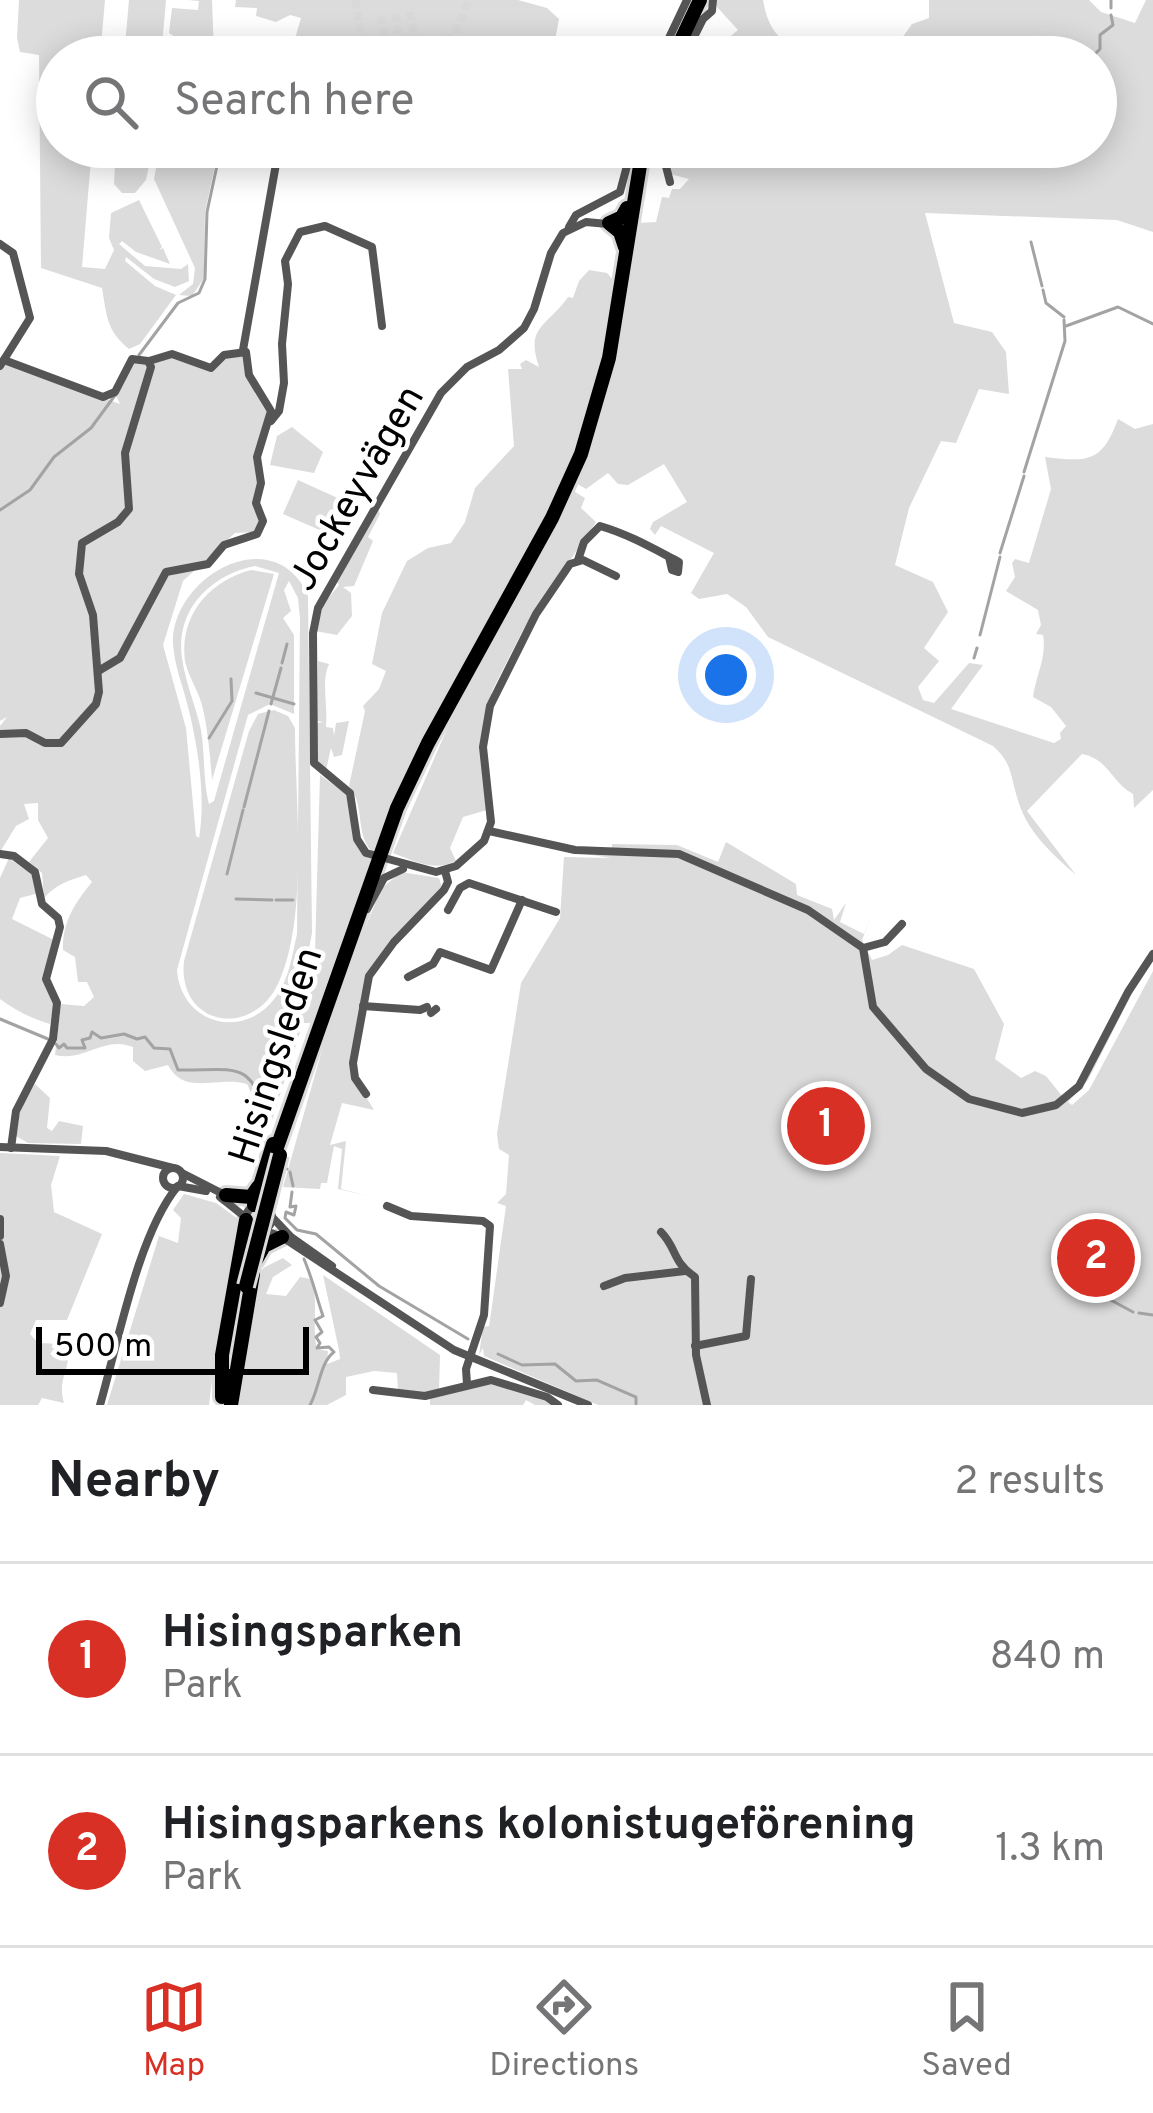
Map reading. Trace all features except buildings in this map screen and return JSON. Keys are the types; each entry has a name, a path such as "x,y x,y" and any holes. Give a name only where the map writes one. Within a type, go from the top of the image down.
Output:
{"highway":[{"path":"683,36 700,0"},
{"name":"Hisingsleden","path":"225,1403 243,1285 296,1095 381,859 432,740 552,518 581,454 609,358 639,168"},
{"path":"626,248 620,232 609,224 622,217 633,198"},
{"name":"Hisingsleden","path":"339,971 381,859"},
{"path":"225,1403 223,1355 249,1212 297,1066 339,971"},
{"path":"272,1215 279,1171 339,971"},
{"path":"226,1195 251,1197 261,1183"},
{"path":"225,1403 262,1230"},
{"path":"256,1260 268,1243 282,1237"},
{"name":"Hisingsleden","path":"225,1403 243,1285"}],"street":[{"path":"670,36 687,0"},
{"path":"693,36 712,11 713,0"},
{"path":"100,670 120,658 166,572 208,564 224,545 260,530 257,461 270,407 249,375 243,350 275,168"},
{"path":"569,228 576,215 620,193 627,168"},
{"path":"666,168 670,182"},
{"path":"569,228 586,222 628,226"},
{"path":"270,420 279,411 284,383 285,261 300,232 326,226 374,249 382,326"},
{"name":"Jockeyvägen","path":"381,859 367,853 357,839 350,793 314,763 314,620 435,402 467,367 499,350 524,328 554,244 569,228"},
{"path":"0,244 13,254 30,316 28,327 14,340 2,363 103,397 115,392 132,359 149,361 172,354 211,368 224,355 243,350"},
{"path":"0,734 26,733 52,744 65,741 96,704 100,670 92,610 79,574 82,543 114,525 129,509 124,453 146,390 149,361"},
{"path":"381,859 445,871 477,849 489,831 483,747 490,706 536,614 578,560 586,539 600,526 669,557"},
{"path":"578,560 616,576"},
{"path":"489,831 575,850 679,854 808,910 863,949 873,1007 926,1069 969,1100 1022,1113 1056,1105 1079,1086 1153,954"},
{"path":"0,854 14,856 35,872 42,904 59,920 60,934 46,978 57,1003 52,1042 16,1111 5,1148 137,1157 226,1195 249,1212 251,1229 282,1237 470,1358 588,1405"},
{"path":"365,911 384,878 410,868"},
{"path":"367,1094 353,1070 362,1006 375,966 444,890 445,871"},
{"path":"448,910 460,888 469,883 556,911"},
{"path":"408,977 433,964 440,952 491,970 522,900"},
{"path":"863,949 885,942 902,925"},
{"path":"362,1006 431,1010"},
{"path":"171,1173 167,1186 212,1193 249,1212 266,1207 291,1237 361,1289"},
{"path":"171,1173 177,1187"},
{"path":"100,1405 171,1173"},
{"path":"162,1205 177,1187"},
{"path":"387,1206 411,1216 483,1221 490,1226 484,1315 465,1384"},
{"path":"262,1230 272,1215"},
{"path":"0,1220 6,1276 0,1303"},
{"path":"661,1232 685,1271 695,1277 695,1346 707,1405"},
{"path":"604,1286 685,1271"},
{"path":"695,1346 745,1337 751,1279"},
{"path":"373,1390 424,1396 490,1380 556,1404"}],"shaded area":[{"path":"19,0 105,0 102,36 36,36 36,55 20,52"},
{"path":"129,0 166,0 163,36 126,36"},
{"path":"188,0 212,0 213,36 169,33 172,8 198,10 199,1"},
{"path":"236,0 518,0 547,8 559,19 556,36 296,36 301,18 290,15 276,22 256,16 257,8 235,7"},
{"path":"716,0 763,0 779,36 731,36 738,30"},
{"path":"929,0 1089,0 1101,12 1135,23 1146,0 1153,0 1153,232 1117,220 925,213 954,323 992,332 1006,352 1009,394 979,389 956,443 941,441 909,508 895,565 933,582 948,612 924,648 939,661 918,687 923,700 934,703 969,663 983,665 951,709 1054,743 1061,739 1066,726 1051,707 1033,697 1043,635 1036,634 1041,625 1038,610 1006,591 1015,577 1012,563 1015,559 1029,563 1051,489 1045,457 1092,456 1106,444 1118,419 1135,429 1153,424 1153,790 1134,808 1133,794 1098,761 1082,754 1027,811 1076,875 1033,831 1007,764 993,746 768,637 746,607 727,594 699,599 691,593 714,553 661,526 655,535 650,529 653,522 687,502 664,464 628,485 618,484 608,473 586,489 574,482 607,387 635,223 656,222 662,197 669,198 672,189 680,189 689,179 670,174 669,168 1117,168 1117,36 904,36 912,24 929,18"},
{"path":"40,168 90,168 82,267 105,269 114,250 109,238 111,213 139,200 162,247 159,250 163,248 170,264 136,252 122,241 119,244 145,266 181,269 188,264 189,281 175,287 154,279 126,257 155,286 176,295 140,344 129,349 112,329 102,288 41,268"},
{"path":"115,168 149,168 135,193 122,193 114,184"},
{"path":"156,168 214,168 205,212 204,278 192,296 179,295 193,284 195,268 154,179"},
{"path":"589,270 607,273 614,281 614,298 586,423 566,477 372,852 349,786 363,706 379,689 386,671 372,664 382,613 407,561 428,548 451,543 465,522 475,488 514,446 508,369 522,369 520,364 526,360 539,367 536,335 568,297 573,298"},
{"path":"242,354 268,410 255,454 261,521 257,532 235,533 183,581 163,645 186,728 199,838 198,755 173,643 180,612 212,574 258,559 282,565 308,596 312,933 303,981 269,1041 274,1045 299,1001 315,952 320,775 348,795 354,841 370,860 311,1023 303,1023 272,1120 260,1142 247,1084 193,1083 175,1075 168,1065 145,1071 133,1061 133,1047 123,1044 55,1055 61,1004 84,1006 94,997 87,982 78,982 75,957 63,950 71,913 92,882 86,875 74,879 44,898 42,873 29,862 48,838 38,820 38,803 24,804 29,819 16,826 0,852 0,726 7,717 0,721 0,371 6,364 120,404 116,396 132,361 167,355 205,369 225,356","holes":["255,566 279,573 214,801 209,804 201,730 182,658 184,625 210,586","289,581 298,598 300,619 297,934 287,976 275,998 247,1019 216,1020 190,1003 177,970 248,715 270,704 294,714 294,635 283,618 291,611 284,590"]},
{"path":"292,427 323,452 314,473 270,465 277,436"},
{"path":"298,480 353,505 338,538 283,514"},
{"path":"572,490 585,498 581,508 596,522 523,630 492,691 484,722 487,810 463,817 450,848 456,861 432,865 393,853 464,690"},
{"path":"378,509 368,537 373,541 354,586 343,587 351,593 352,616 337,635 315,631 324,603 339,585 336,580"},
{"path":"251,570 274,574 212,780 202,705 185,661 184,645 200,603 222,583"},
{"path":"318,661 329,664 326,727 333,728 334,736 336,723 349,721 342,755 334,757 331,748 326,770 317,767 316,723 324,722 317,721"},
{"path":"274,710 288,716 295,728 298,859 294,926 288,957 266,1002 251,1013 218,1018 192,999 184,961 249,731 258,714"},
{"path":"726,842 796,884 797,895 832,909 834,920 846,903 840,922 864,934 871,917 862,940 872,960 902,945 974,969 1004,1024 995,1059 1021,1078 1035,1071 1046,1076 1066,1101 1140,978 1088,1080 1068,1102 1072,1105 1089,1090 1153,971 1153,1405 598,1405 484,1356 483,1348 479,1355 483,1327 489,1326 506,1206 497,1203 506,1194 509,1155 499,1149 497,1134 521,983 560,918 564,857 611,858 579,853 611,854 612,844 677,845 718,862"},
{"path":"9,858 35,877 39,893 20,898 12,919 54,940 43,979 54,1005 50,1024 0,999 0,878"},
{"path":"401,872 439,878 442,888 374,964 350,1071 374,1110 342,1103 330,1145 346,1141 341,1189 368,1196 338,1189 342,1149 334,1146 327,1183 321,1183 320,1189 283,1187 338,994 381,889"},
{"path":"35,1084 50,1098 47,1128 52,1131 59,1121 83,1126 81,1144 28,1143 16,1136 21,1106"},
{"path":"0,1153 60,1156 51,1185 54,1212 102,1234 67,1320 36,1320 30,1334 38,1343 66,1344 64,1403 42,1398 38,1405 0,1405"},
{"path":"184,1194 216,1203 238,1219 209,1405 107,1405 159,1236 178,1243 181,1218 173,1210"},
{"path":"283,1258 292,1265 273,1277 266,1294 286,1296 300,1277 310,1279 317,1349 328,1351 327,1364 340,1359 323,1275 440,1355 439,1391 398,1390 397,1373 374,1371 346,1377 346,1395 327,1405 240,1405 259,1292 256,1287 263,1268"},
{"path":"491,1383 555,1405 526,1400 523,1405 430,1405 430,1399"}],"waterway":[{"path":"1111,0 1111,8"},
{"path":"1100,36 1113,25 1111,15"},
{"path":"139,355 178,303 199,293 205,279 207,212 216,168"},
{"path":"1031,242 1042,286"},
{"path":"1043,290 1046,303 1064,317"},
{"path":"1066,326 1118,307 1153,324"},
{"path":"1024,472 1065,341 1064,320"},
{"path":"0,510 30,490 54,457 91,428 116,394"},
{"path":"1000,553 1024,476"},
{"path":"980,635 1000,557"},
{"path":"282,663 287,644"},
{"path":"974,658 977,648"},
{"path":"271,704 281,668"},
{"path":"209,738 232,701 231,679"},
{"path":"256,693 294,704"},
{"path":"244,807 269,711"},
{"path":"227,874 243,810"},
{"path":"236,899 272,900"},
{"path":"276,900 293,900"},
{"path":"0,1019 48,1039"},
{"path":"56,1044 85,1048 82,1040 92,1032 101,1038 145,1037 154,1048 170,1049 178,1070 225,1070 246,1076 265,1115 258,1113 254,1123 264,1145"},
{"path":"290,1172 293,1186"},
{"path":"292,1192 294,1215 286,1212 285,1218 297,1230 316,1234 379,1286 468,1339"},
{"path":"304,1259 323,1316 315,1320 322,1332 316,1337 317,1348 329,1347 334,1352 310,1405"},
{"path":"1053,1269 1133,1312"},
{"path":"1139,1313 1153,1315"},
{"path":"498,1354 522,1365 555,1364 576,1381 597,1380 636,1397 636,1405"}],"tunnel":[{"path":"355,0 362,36"},
{"path":"451,36 469,0"},
{"path":"410,12 414,36"},
{"path":"395,14 399,36"},
{"path":"381,16 384,36"}],"place":[{"name":"Hisingsparken","path":"826,1126"},
{"name":"Hisingsparkens kolonistugeförening","path":"1096,1258"}]}
